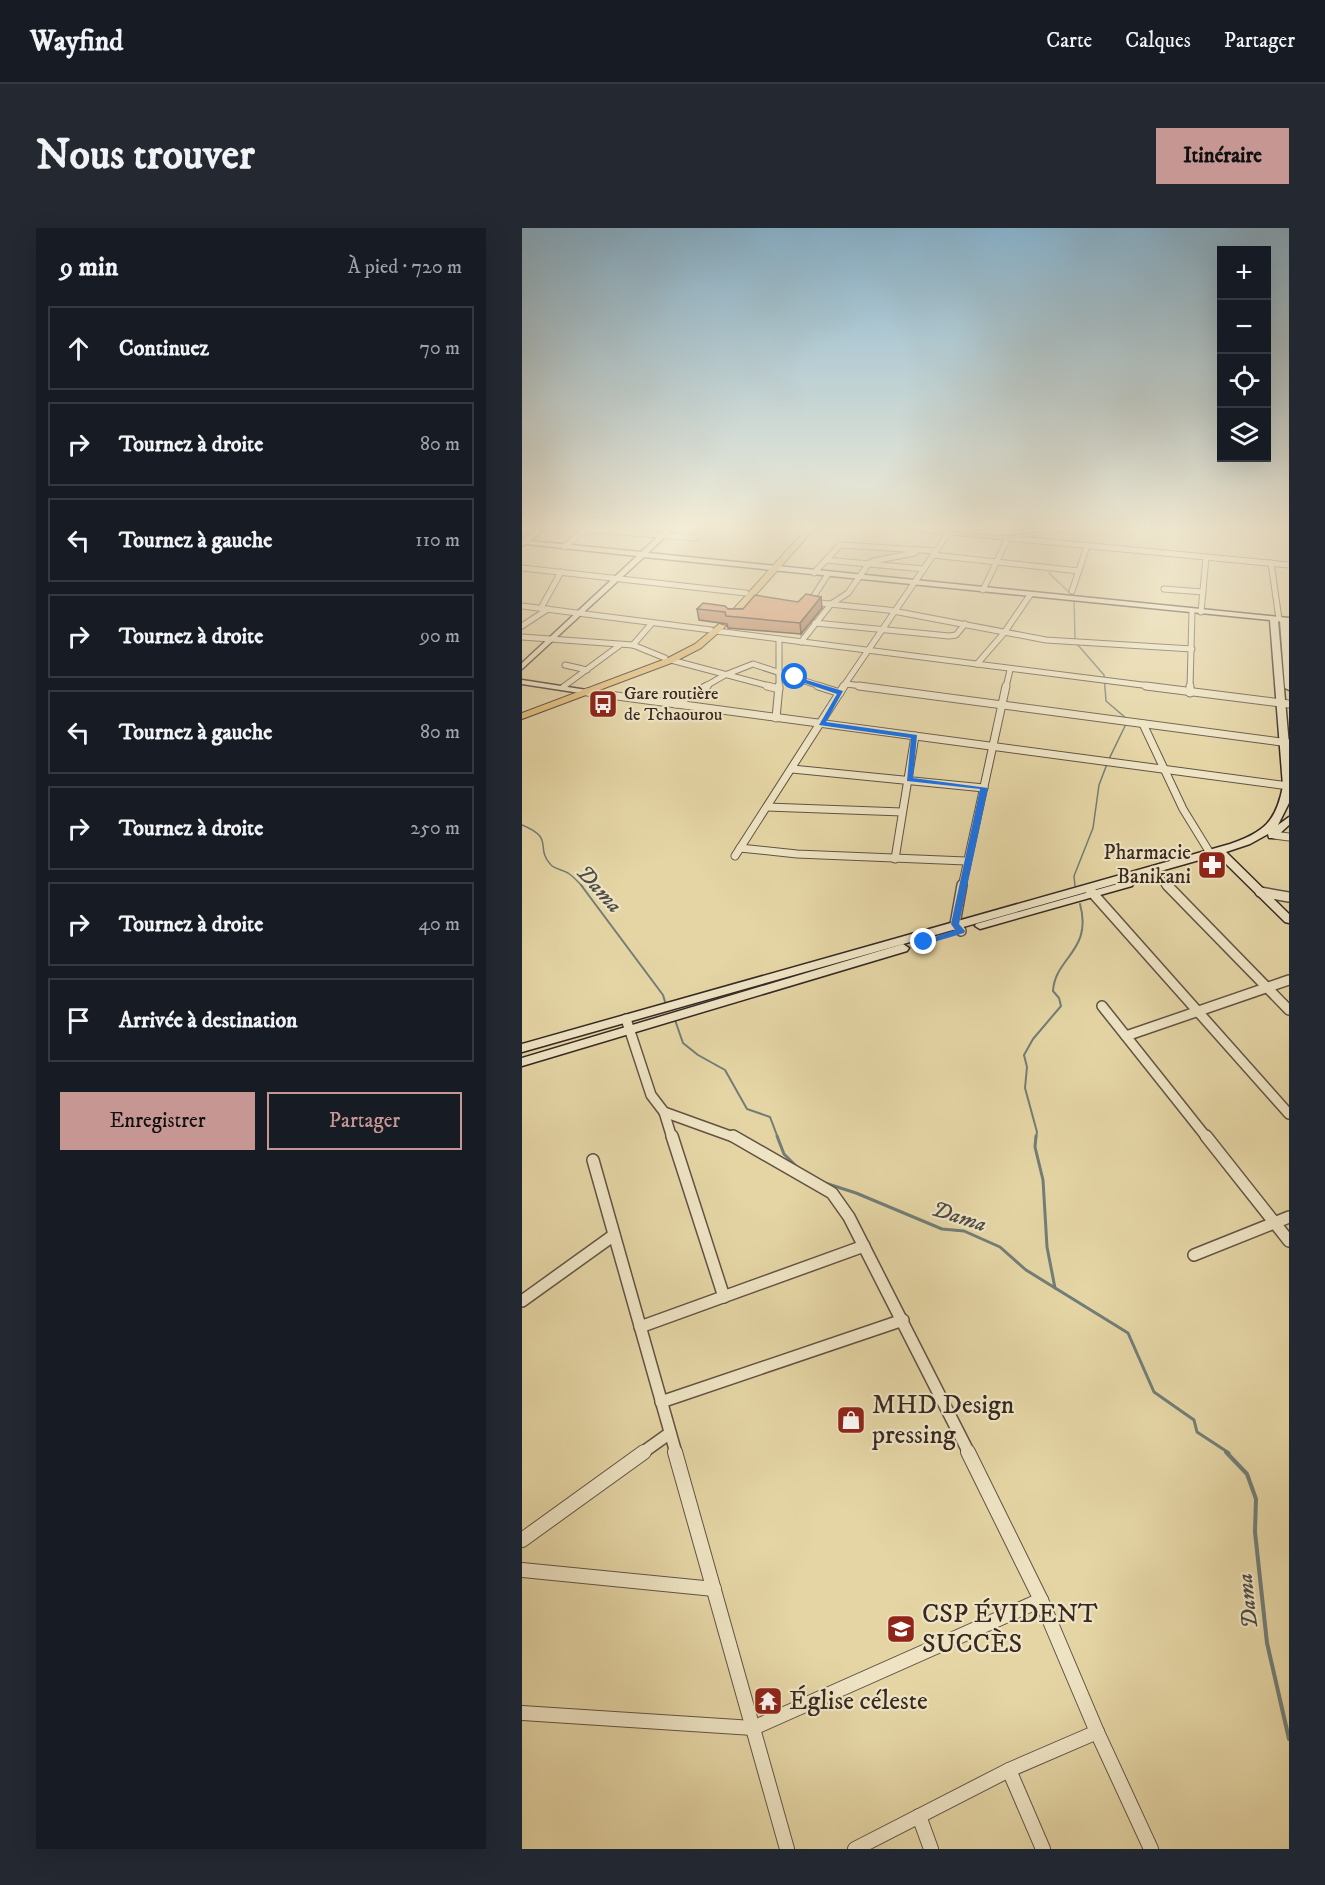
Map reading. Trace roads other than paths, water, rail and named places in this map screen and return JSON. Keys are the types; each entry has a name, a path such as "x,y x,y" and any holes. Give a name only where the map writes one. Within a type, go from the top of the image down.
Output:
{"main road":[{"path":"738,604 729,615 740,604"},
{"path":"522,716 698,646 716,628"},
{"path":"522,711 583,692"}],"street":[{"path":"522,626 545,609 547,604"},
{"path":"522,667 589,604"},
{"path":"827,604 895,611 1004,633 1056,640 1192,649"},
{"path":"801,642 831,604"},
{"path":"900,604 867,650 737,852 966,861"},
{"path":"977,664 1004,633 1024,604"},
{"path":"1118,604 1281,619"},
{"path":"1201,612 1202,604"},
{"path":"1278,604 1289,688"},
{"path":"522,606 716,628 801,642 1285,704"},
{"path":"1190,693 1192,611"},
{"path":"1090,891 1157,875 1248,842 1274,825 1286,805 1288,786 1281,619"},
{"path":"633,645 652,622"},
{"path":"815,623 953,636 965,624"},
{"path":"522,637 633,645 668,659 779,689"},
{"path":"776,718 780,673 779,639"},
{"path":"563,687 620,645"},
{"path":"676,704 725,675 753,664 840,693"},
{"path":"565,665 587,670"},
{"path":"958,928 966,861 1010,669"},
{"path":"522,682 1288,786"},
{"path":"846,684 1286,743"},
{"path":"1143,724 1163,769 1216,853 1289,920"},
{"path":"895,859 915,736"},
{"path":"792,769 984,788"},
{"path":"767,807 902,812"},
{"path":"522,1062 628,1024 681,1008 1216,853 1243,851 1274,835 1289,820"},
{"path":"1274,835 1289,837"},
{"path":"1157,875 1289,1010"},
{"path":"1090,891 1289,1114"},
{"path":"1260,892 1289,897"},
{"path":"1126,1036 1289,980"},
{"path":"1102,1006 1289,1241"},
{"path":"522,1048 628,1024"},
{"path":"628,1024 651,1095 664,1112 724,1298"},
{"path":"664,1112 733,1136 832,1193 849,1216 1041,1600 1097,1732 1151,1849"},
{"path":"593,1160 787,1849"},
{"path":"1194,1255 1289,1217"},
{"path":"522,1301 614,1235"},
{"path":"640,1328 864,1246"},
{"path":"662,1402 903,1320"},
{"path":"522,1540 670,1433"},
{"path":"522,1570 714,1589"},
{"path":"522,1713 753,1728 1041,1600"},
{"path":"855,1849 1009,1770 1097,1732"},
{"path":"1009,1770 1043,1849"},
{"path":"919,1816 931,1849"}],"waterway":[{"path":"1074,604 1075,639"},
{"path":"1077,644 1104,675 1106,701 1127,719"},
{"path":"1109,759 1126,724"},
{"path":"1075,886 1074,876 1093,828 1099,785 1107,764"},
{"name":"Dama","path":"522,825 542,839 546,859 551,865 568,873 581,885"},
{"name":"Dama","path":"581,885 663,995 666,1005"},
{"path":"1036,1138 1037,1132 1025,1088 1027,1067 1024,1055 1033,1039 1061,1006 1059,998 1053,991 1055,979 1082,933 1083,920 1080,904"},
{"name":"Dama","path":"675,1020 683,1043 698,1055 725,1070 747,1109 770,1117 778,1138"},
{"name":"Dama","path":"777,1136 784,1154 797,1167"},
{"path":"1036,1136 1035,1147 1043,1180 1047,1247 1055,1288"},
{"name":"Dama","path":"825,1183 856,1193 942,1229 964,1231 1000,1247 1026,1270 1055,1288"},
{"name":"Dama","path":"1055,1288 1128,1333 1154,1392 1194,1420 1197,1432 1229,1453"},
{"name":"Dama","path":"1226,1452 1247,1474 1256,1499 1255,1532 1267,1643 1289,1739"}],"place":[{"name":"Gare routière de Tchaourou","path":"603,704"},
{"name":"Pharmacie Banikani","path":"1212,865"},
{"name":"MHD Design pressing","path":"851,1420"},
{"name":"CSP ÉVIDENT SUCCÈS","path":"901,1629"},
{"name":"Église céleste","path":"768,1701"}]}
